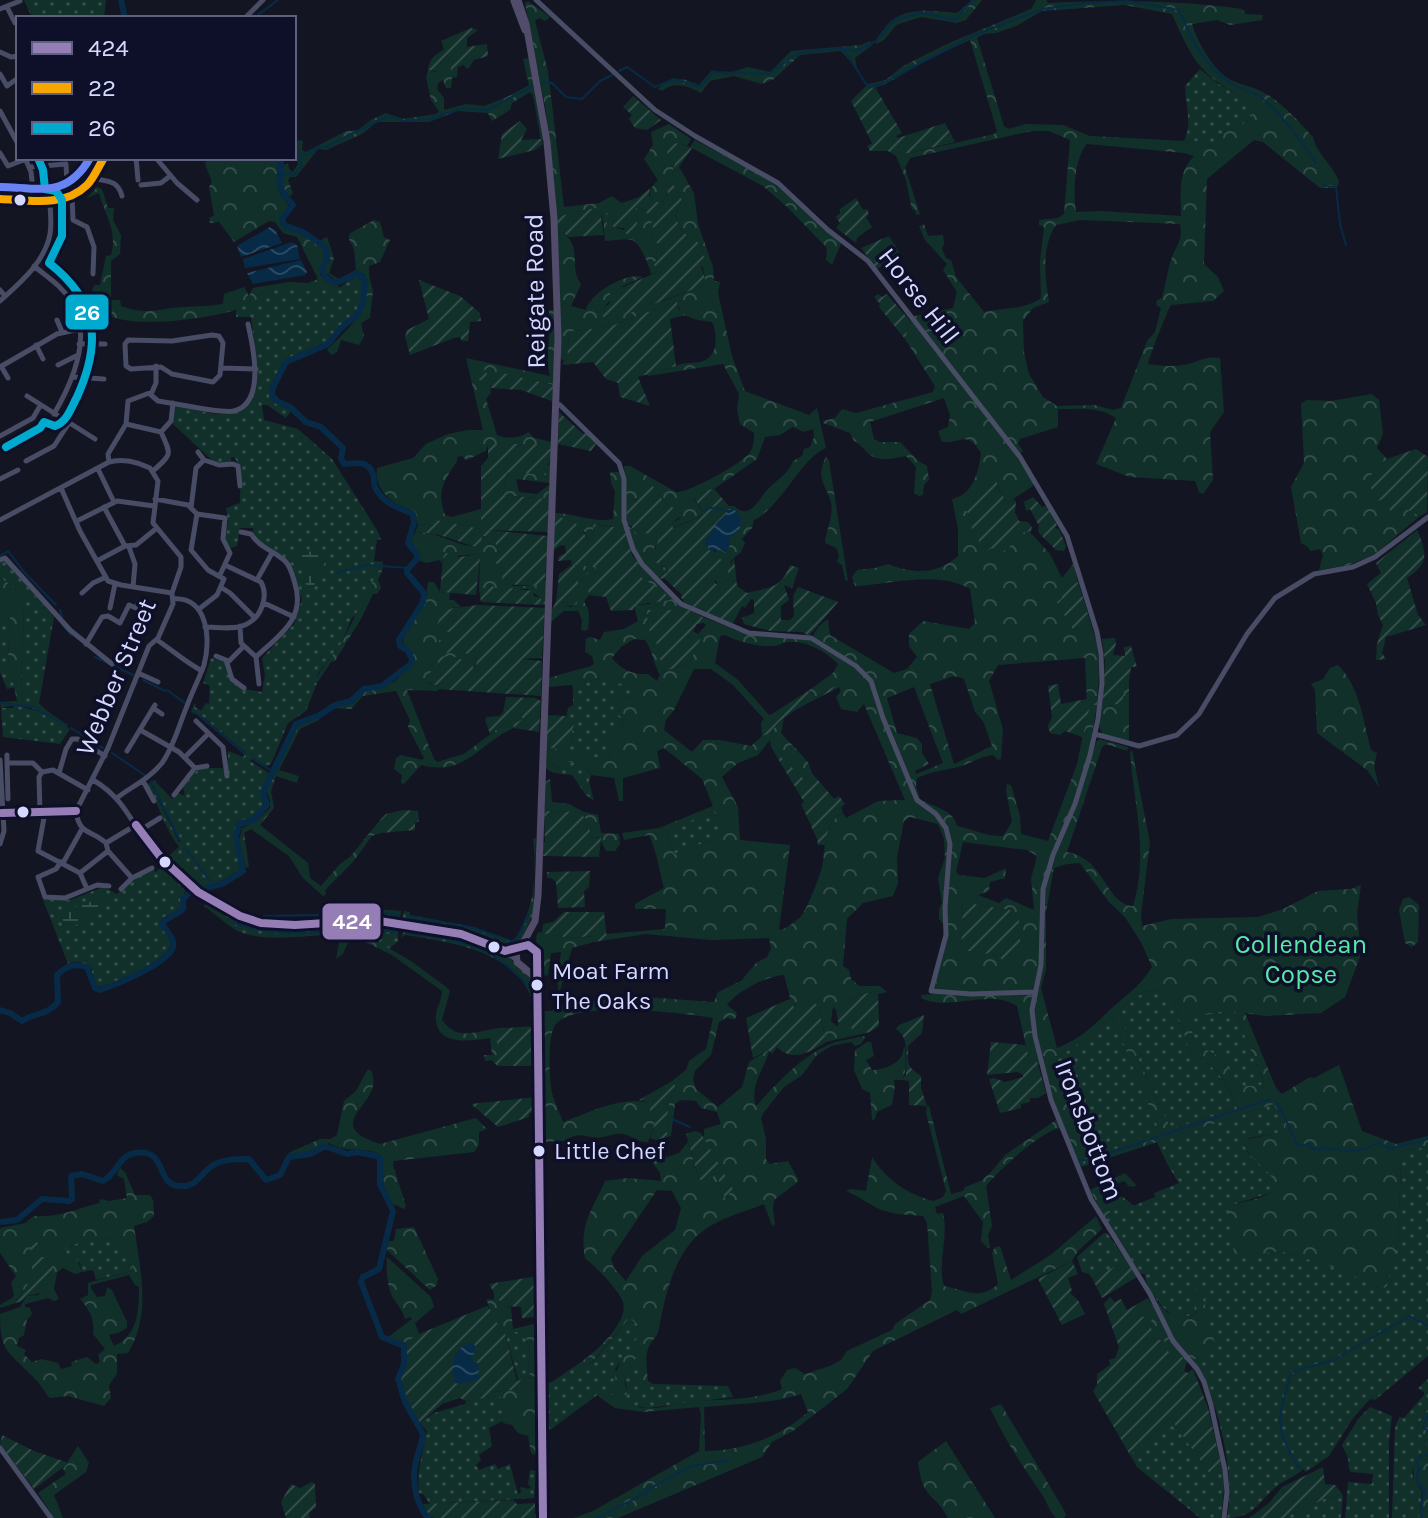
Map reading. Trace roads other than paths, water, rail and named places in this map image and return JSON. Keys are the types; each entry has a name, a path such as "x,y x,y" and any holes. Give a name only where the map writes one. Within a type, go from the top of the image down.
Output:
{"main road":[{"name":"Reigate Road","path":"515,0 526,32 544,122 553,205 558,338 538,896 535,921 519,948"},
{"name":"Reigate Road","path":"529,935 532,946"},
{"path":"536,978 519,965 516,959 519,948 532,946 538,959 543,1518"},
{"path":"526,968 534,966 538,959"}],"street":[{"path":"247,16 263,0"},
{"name":"Horse Hill","path":"536,0 655,110 778,183 828,230 858,251 1020,457 1067,536 1097,632 1102,683 1095,734"},
{"path":"15,23 3,8 20,1"},
{"path":"0,74 13,96"},
{"path":"8,86 16,80"},
{"path":"0,111 16,140"},
{"path":"0,153 8,166 23,160"},
{"path":"26,160 34,200"},
{"path":"48,160 49,166"},
{"path":"0,199 50,201 72,196 83,189 103,160"},
{"path":"136,160 139,183 161,183 170,176"},
{"path":"158,160 197,200"},
{"path":"30,167 66,164 67,184 57,185"},
{"path":"92,178 110,180 120,188 122,196"},
{"path":"72,196 73,220 87,227 94,247 93,274"},
{"path":"0,290 3,299 34,266 50,235 50,201"},
{"path":"34,266 64,292 76,309 80,329 73,377 54,414"},
{"path":"76,309 102,309"},
{"path":"57,320 62,332"},
{"path":"150,394 158,401 236,410 249,398 256,369 248,324"},
{"path":"8,378 1,367 62,332 80,329"},
{"path":"217,336 223,343 221,368 219,378 209,382 172,374 156,366 127,368 126,341 172,341 217,336"},
{"path":"79,344 105,344"},
{"path":"36,345 43,359"},
{"path":"58,365 78,355"},
{"path":"109,462 107,457 110,450 126,424 129,399 150,394 155,386 156,366"},
{"path":"221,368 256,369"},
{"path":"73,377 99,381"},
{"path":"31,398 95,439"},
{"path":"161,432 171,421 173,403"},
{"path":"556,403 619,463 624,479 624,520 633,549 642,564 681,604 749,633 811,638 856,666 871,681 917,800 936,814 946,828 950,844 946,935 931,991 972,994 1035,992"},
{"path":"0,436 33,418 40,406"},
{"path":"31,459 54,446 69,423"},
{"path":"126,424 161,432 169,446 168,457 153,471"},
{"path":"198,452 204,460 219,465 233,461 238,466 240,486"},
{"path":"0,520 109,462 122,460 147,466 153,471 158,481 153,519 182,560 192,551 197,514"},
{"path":"191,508 196,468 204,460"},
{"path":"98,469 114,502"},
{"path":"0,479 13,471"},
{"path":"61,488 78,527 106,577 115,584 185,600 199,609 205,627 202,671 171,748 158,768 118,797"},
{"path":"77,521 120,500 191,508 197,514 225,518 223,539 230,553 220,575"},
{"path":"104,507 136,567 133,587"},
{"path":"1095,734 1139,746 1177,735 1199,714 1247,634 1275,598 1314,574 1353,567 1375,557 1428,517"},
{"path":"97,561 157,528"},
{"path":"241,532 251,532 257,543 285,560 300,600 290,625 256,657"},
{"path":"192,551 208,570 224,579 222,588 213,599 199,609"},
{"path":"258,578 272,553"},
{"path":"3,559 70,630 112,664"},
{"name":"Webber Street","path":"76,811 105,756 149,646 157,640 182,560"},
{"path":"205,627 240,626 254,617 264,603 265,588 258,578 225,565"},
{"path":"82,593 106,577"},
{"path":"110,608 115,584"},
{"path":"222,588 254,617"},
{"path":"86,644 102,617 108,616 120,623 129,605 136,608 139,601"},
{"path":"264,603 294,617"},
{"path":"240,626 244,646 256,657 258,681"},
{"path":"157,640 172,648 184,662 202,671"},
{"path":"227,663 244,646"},
{"path":"216,656 222,657 232,679 244,688"},
{"path":"138,673 158,682"},
{"path":"127,751 137,733 142,731 154,706 162,714"},
{"path":"196,721 223,747 226,771"},
{"path":"142,731 185,757 195,768"},
{"path":"185,757 208,734"},
{"name":"Ironsbottom","path":"1095,734 1075,804 1046,877 1041,913 1041,965 1032,1010 1033,1023 1046,1085 1086,1188 1101,1218 1152,1298 1173,1341 1197,1369 1207,1391 1225,1470 1227,1492 1224,1518"},
{"path":"59,773 72,739 78,739 105,756"},
{"path":"7,755 8,799"},
{"path":"0,760 4,834 0,844"},
{"path":"7,763 33,763 42,772"},
{"path":"174,795 195,768 207,766"},
{"path":"87,889 80,873 38,851 42,812 39,777 42,772 53,770 88,790"},
{"path":"93,780 118,797 159,858 209,897 243,917 270,924 299,925 382,921 468,936 506,951 516,959"},
{"path":"143,781 154,801"},
{"path":"178,789 184,794"},
{"path":"1,813 76,811 78,825 106,843 108,851 132,878"},
{"path":"106,843 160,818"},
{"path":"82,829 56,869 38,877 43,895 65,898 102,884 109,886"},
{"path":"80,873 108,851"},
{"path":"121,889 132,878 152,868"},
{"path":"506,951 519,948"},
{"path":"0,1448 51,1518"}],"water":[{"path":"270,227 282,243 241,257 237,246"},
{"path":"292,242 297,245 300,259 245,268 243,259"},
{"path":"301,260 307,272 305,275 253,284 247,273"},
{"path":"731,509 741,517 740,529 729,538 730,545 725,553 710,551 705,542"},
{"path":"473,1342 476,1348 471,1361 478,1363 479,1380 455,1383 452,1370 454,1358 461,1348"}],"waterway":[{"path":"121,0 125,16"},
{"path":"257,16 278,0"},
{"path":"619,71 627,67 655,87 674,79 700,87 713,72 769,74 798,53 843,48 856,51 876,41 895,20 921,13 956,20 972,0"},
{"path":"843,48 868,87 881,84 972,36 1043,9 1127,1 1179,10 1194,42 1214,70 1232,84 1257,95 1275,110 1316,163"},
{"path":"542,83 552,83 566,97 582,99 600,81 612,75"},
{"path":"279,182 287,172 294,175 301,166 300,154 309,155 317,147 325,147 388,116 403,121 429,119 464,108 487,110 533,86"},
{"path":"0,1010 22,1021 50,1009 58,1002 57,975 71,966 87,967 95,988 100,990 141,973 162,960 173,947 162,924 183,909 183,900 189,893 224,883 243,871 236,837 239,824 253,820 267,805 263,792 296,724 320,715 335,705 351,701 364,689 382,686 411,664 412,659 408,651 400,646 399,640 423,602 424,593 407,573 417,559 417,554 408,543 414,523 413,514 382,497 368,466 361,463 344,464 341,458 343,448 321,427 306,422 272,395 286,362 328,344 358,314 363,302 365,281 358,273 338,282 329,280 322,269 327,259 326,248 303,232 284,225 282,219 293,205 283,193 280,183 282,160"},
{"path":"1323,184 1336,187 1346,245"},
{"path":"702,511 716,508 729,512"},
{"path":"0,556 8,551 56,605"},
{"path":"337,573 367,565 408,568"},
{"path":"60,610 62,617"},
{"path":"62,624 71,635"},
{"path":"95,657 133,675"},
{"path":"143,680 165,691"},
{"path":"167,690 185,703"},
{"path":"1,703 33,707 67,726"},
{"path":"195,712 245,754"},
{"path":"71,728 103,748"},
{"path":"112,753 146,776"},
{"path":"253,759 272,771"},
{"path":"151,782 181,842"},
{"path":"185,848 214,886"},
{"path":"352,910 399,915"},
{"path":"407,916 473,928 514,942 528,914"},
{"path":"263,916 318,915"},
{"path":"234,923 276,932 319,932"},
{"path":"328,931 342,928"},
{"path":"365,929 397,932"},
{"path":"405,932 475,947 500,960 528,988"},
{"path":"1079,1160 1089,1160 1271,1099"},
{"path":"1277,1102 1298,1146 1309,1144 1309,1147 1320,1150 1322,1147 1351,1151 1379,1142 1390,1149 1428,1139"},
{"path":"672,1119 690,1127"},
{"path":"0,1222 17,1220 42,1199 69,1201 72,1199 71,1176 82,1174 103,1181 125,1157 135,1153 153,1156 167,1180 181,1186 195,1182 216,1164 235,1159 249,1159 266,1180 280,1175 289,1157 310,1154 325,1146 347,1154 357,1152 380,1158 380,1184 393,1211 379,1269 363,1277 361,1282 382,1337 404,1346 404,1364 398,1379 405,1402 423,1434 414,1480 418,1501 428,1518"},
{"path":"1300,1469 1285,1442 1280,1422 1291,1372 1334,1360 1409,1316 1428,1325"},
{"path":"1428,1415 1423,1428 1428,1431"},
{"path":"1422,1518 1422,1501 1426,1492 1416,1480 1419,1468 1416,1461 1428,1455"},
{"path":"597,1518 646,1493 646,1488 691,1466 729,1460"}],"place":[{"name":"Moat Farm The Oaks","path":"537,985"},
{"name":"Little Chef","path":"539,1151"}],"park label":[{"name":"Collendean Copse","path":"1301,959"}]}
